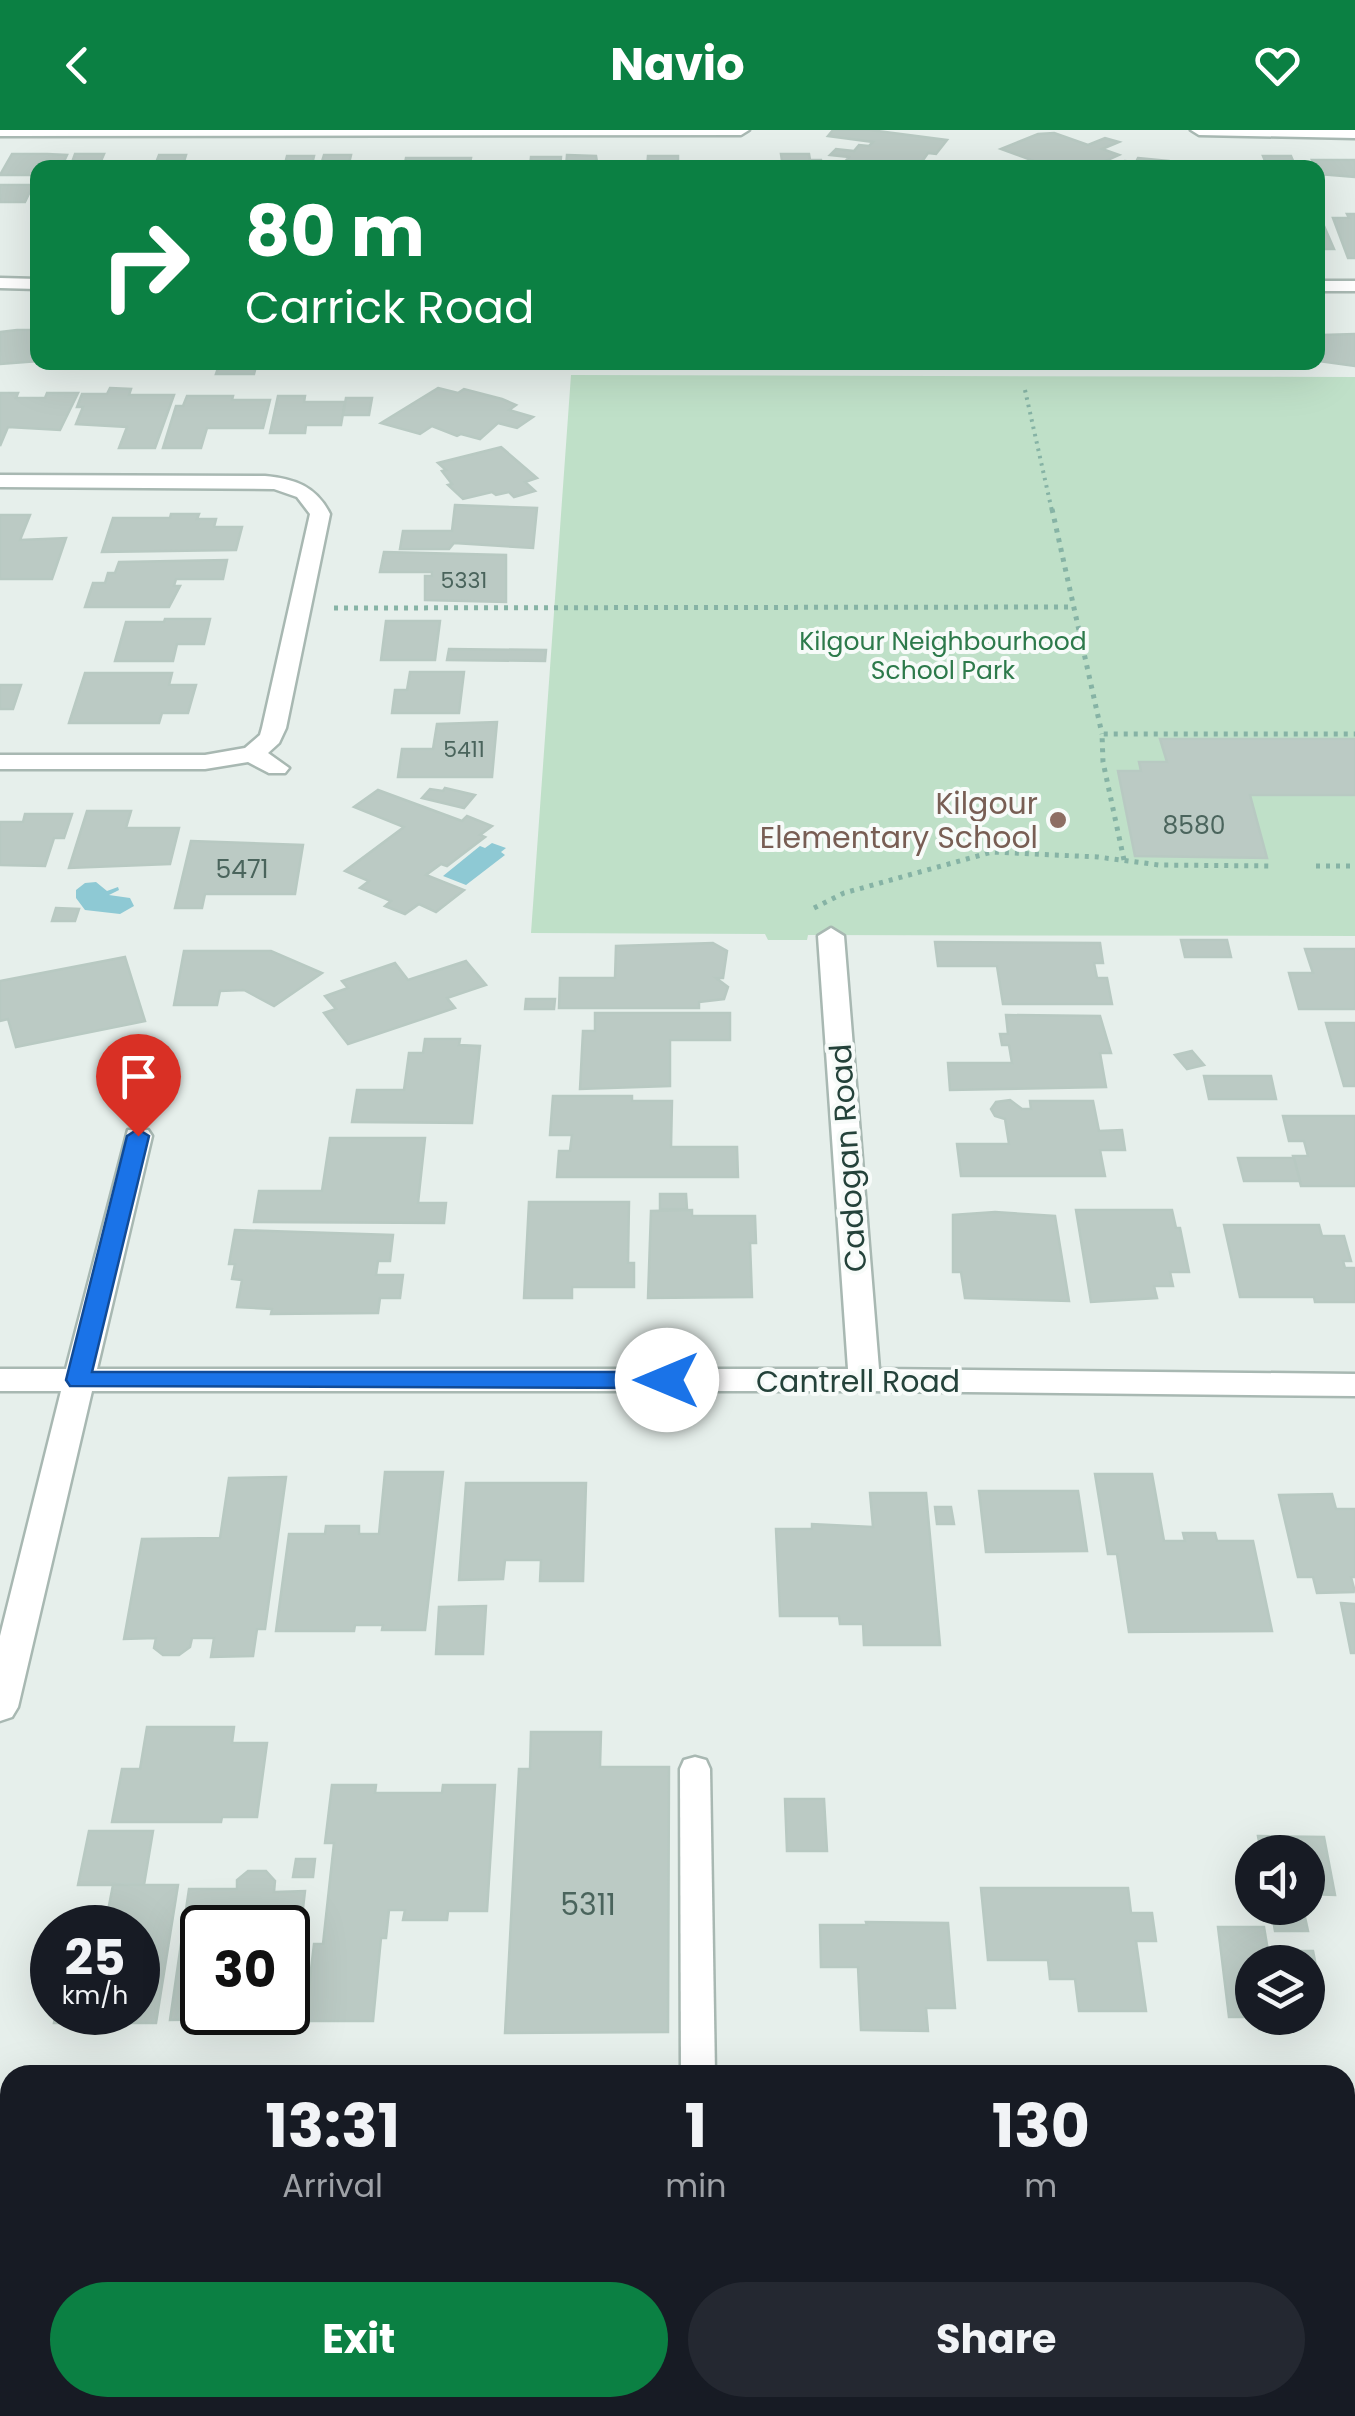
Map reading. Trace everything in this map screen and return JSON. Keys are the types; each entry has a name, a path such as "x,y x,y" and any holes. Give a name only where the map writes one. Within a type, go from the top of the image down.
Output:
{"street":[{"path":"0,131 741,130"},
{"path":"1199,130 1355,133"},
{"path":"0,284 30,284"},
{"path":"1325,286 1355,286"},
{"path":"0,481 264,482 300,489 315,502 320,514 271,738 252,754 205,762 0,762"},
{"path":"252,754 277,768"},
{"name":"Cadogan Road","path":"820,927 864,1380"},
{"path":"0,1707 138,1136"},
{"name":"Cantrell Road","path":"0,1380 864,1380 1355,1385"}],"lane":[{"path":"695,1768 698,2065"}],"path":[{"path":"1025,390 1102,734 1103,762 1124,860"},
{"path":"302,608 1073,607"},
{"path":"1102,734 1355,734"},
{"path":"820,927 813,908 833,897 986,853 1159,865 1273,866"},
{"path":"1316,866 1355,866"}],"green space":[{"name":"Kilgour Neighbourhood School Park","path":"571,375 1355,377 1355,936 808,935 807,940 768,940 765,934 531,933"}],"water":[{"path":"492,843 506,848 501,852 505,855 466,885 443,876 480,846 485,848"},
{"path":"96,882 107,891 118,887 109,895 130,898 134,906 120,914 85,910 76,898 76,890 85,883"}],"building":[{"path":"833,130 870,130 947,140 936,154 928,153 923,160 846,160 849,157 830,155 836,149 854,151 859,145 869,146 873,142 828,136"},
{"path":"1054,133 1088,145 1105,138 1119,142 1102,149 1119,155 1108,160 1031,160 1001,149 1038,134"},
{"path":"12,154 67,155 65,160 30,160 30,175 0,175"},
{"path":"75,154 104,154 101,160 73,160"},
{"path":"781,154 809,154 810,160 782,160"},
{"path":"159,155 186,155 184,160 157,160"},
{"path":"324,155 351,155 350,160 322,160"},
{"path":"567,155 596,156 597,160 567,160"},
{"path":"287,156 314,156 313,160 286,160"},
{"path":"648,156 678,156 678,160 648,160"},
{"path":"1263,156 1291,156 1293,160 1265,160"},
{"path":"531,157 561,157 561,160 531,160"},
{"path":"406,158 471,158 471,160"},
{"path":"1325,160 1355,160 1355,177 1325,174"},
{"path":"0,185 30,185 25,202 0,202"},
{"path":"1347,214 1355,214 1355,258 1348,258 1333,218 1349,218"},
{"path":"1325,228 1334,249 1325,249"},
{"path":"30,330 30,362 0,364 0,332"},
{"path":"1355,334 1355,366 1325,362 1325,335"},
{"path":"217,370 255,370 254,374 216,374"},
{"path":"110,388 131,389 129,395 174,395 155,448 119,448 127,427 76,424 83,407 77,407 82,394 107,394"},
{"path":"438,388 458,393 464,389 502,399 516,405 509,410 533,417 517,428 498,423 480,439 457,436 432,426 420,434 381,423"},
{"path":"0,393 18,393 16,398 45,398 47,393 78,393 60,430 8,427 0,446"},
{"path":"187,396 270,400 263,428 207,428 201,448 163,448 176,406 183,406"},
{"path":"278,396 305,396 304,402 345,402 341,425 306,425 305,433 270,433"},
{"path":"346,398 372,398 369,415 343,415"},
{"path":"501,447 537,478 525,482 535,491 514,497 509,492 492,492 463,499 448,485 452,484 442,471 446,470 438,463"},
{"path":"455,505 537,508 533,548 454,543 449,549 400,549 403,531 452,531"},
{"path":"171,514 199,514 197,519 216,519 214,527 242,527 236,550 102,552 113,518 170,518"},
{"path":"0,515 30,515 20,540 66,538 52,579 0,579"},
{"path":"384,552 506,555 506,602 425,600 425,576 432,576 432,572 380,572"},
{"path":"227,560 223,579 176,579 174,586 180,586 169,607 85,607 93,583 105,583 108,573 115,573 119,562"},
{"path":"210,619 204,644 177,644 173,661 115,661 126,622"},
{"path":"386,621 440,621 435,660 381,660"},
{"path":"449,649 546,650 545,661 447,660"},
{"path":"410,672 464,672 459,713 392,713 395,690 407,690"},
{"path":"85,673 172,673 169,685 196,685 188,713 162,713 159,723 69,723"},
{"path":"0,685 21,685 13,709 0,709"},
{"path":"497,722 492,777 398,777 402,749 433,749 437,724"},
{"path":"1160,739 1355,739 1355,795 1250,795 1267,858 1135,856 1118,771 1141,771 1139,762 1167,762"},
{"path":"430,789 475,795 464,808 422,798"},
{"path":"378,790 462,821 467,816 492,826 480,835 485,837 447,866 441,864 426,875 464,890 436,912 419,904 405,914 385,906 391,901 360,888 369,881 345,871 404,827 354,807"},
{"path":"87,811 131,811 126,828 179,828 170,864 69,868"},
{"path":"25,814 72,814 64,838 54,838 45,866 0,865 0,822 23,822"},
{"path":"191,841 303,845 295,894 205,894 202,908 175,908"},
{"path":"56,908 79,909 75,921 52,921"},
{"path":"1181,940 1227,940 1231,957 1185,957"},
{"path":"935,942 1100,943 1103,963 1094,963 1097,978 1107,978 1112,1004 1003,1004 997,966 938,966"},
{"path":"713,943 727,951 723,978 716,978 728,987 724,999 699,1002 699,1008 559,1008 560,978 615,978 616,946"},
{"path":"1305,949 1355,949 1355,1009 1299,1009 1289,973 1313,973"},
{"path":"184,951 271,951 322,973 274,1006 244,990 220,991 217,1005 174,1005"},
{"path":"125,957 145,1021 16,1047 8,1019 0,1021 0,981"},
{"path":"466,961 486,985 447,998 455,1008 348,1044 324,1013 336,1009 325,996 348,988 342,981 395,963 408,980"},
{"path":"526,999 555,999 554,1009 525,1009"},
{"path":"595,1013 730,1013 730,1040 670,1040 670,1086 580,1089 583,1031 595,1031"},
{"path":"1006,1015 1100,1016 1111,1053 1100,1053 1106,1087 950,1090 948,1063 1012,1063 1009,1045 1002,1045 1000,1034 1008,1034"},
{"path":"1326,1023 1355,1023 1355,1086 1344,1086"},
{"path":"425,1039 460,1039 459,1045 480,1046 472,1123 352,1122 357,1090 404,1090 409,1053 423,1053"},
{"path":"1192,1051 1204,1065 1187,1069 1175,1055"},
{"path":"1204,1076 1271,1076 1276,1099 1209,1099"},
{"path":"553,1096 632,1096 632,1101 672,1101 671,1147 737,1147 738,1177 557,1177 559,1151 570,1151 572,1135 550,1135"},
{"path":"1010,1100 1022,1109 1031,1109 1030,1101 1093,1101 1099,1131 1122,1130 1125,1150 1100,1150 1105,1176 961,1176 957,1144 1009,1144 1005,1119 995,1116 991,1109 996,1102"},
{"path":"1283,1116 1355,1116 1355,1186 1301,1186 1293,1156 1308,1156 1304,1141 1289,1141"},
{"path":"330,1138 425,1138 418,1203 446,1203 444,1223 254,1222 259,1191 322,1191"},
{"path":"1238,1158 1294,1158 1300,1181 1244,1181"},
{"path":"660,1194 686,1194 687,1209 660,1209"},
{"path":"529,1202 629,1202 628,1263 634,1263 634,1287 572,1287 572,1298 524,1298"},
{"path":"692,1210 692,1216 755,1216 756,1243 750,1243 752,1297 648,1298 651,1211"},
{"path":"1076,1210 1172,1210 1189,1272 1170,1272 1173,1286 1154,1286 1157,1298 1091,1302"},
{"path":"995,1212 1055,1216 1069,1301 965,1298 961,1272 953,1272 953,1215"},
{"path":"1224,1225 1319,1225 1322,1236 1344,1236 1351,1261 1343,1261 1345,1268 1355,1268 1355,1302 1315,1302 1314,1297 1240,1297"},
{"path":"235,1230 393,1235 390,1261 378,1261 376,1275 403,1275 400,1298 380,1298 378,1313 271,1314 272,1309 237,1307 242,1280 232,1279 235,1264 229,1264"},
{"path":"385,1472 443,1472 425,1630 382,1630 383,1625 355,1625 354,1631 276,1631 289,1534 325,1534 326,1526 359,1526 359,1534 379,1534"},
{"path":"1095,1474 1152,1474 1164,1541 1185,1541 1183,1533 1215,1533 1217,1541 1253,1541 1272,1631 1129,1632 1117,1554 1108,1554"},
{"path":"286,1477 265,1629 257,1629 253,1656 211,1657 214,1638 192,1638 190,1647 179,1655 163,1655 154,1648 156,1638 124,1639 142,1539 220,1538 229,1478"},
{"path":"466,1483 586,1483 583,1581 540,1581 541,1560 505,1560 503,1579 459,1580"},
{"path":"979,1491 1078,1491 1087,1551 986,1552"},
{"path":"870,1493 926,1493 940,1645 864,1645 863,1624 840,1624 839,1616 780,1616 776,1529 812,1529 812,1524 873,1527"},
{"path":"1332,1494 1336,1509 1355,1509 1355,1577 1351,1577 1355,1592 1317,1593 1313,1577 1298,1577 1279,1495"},
{"path":"935,1507 951,1507 954,1524 937,1524"},
{"path":"1341,1603 1355,1604 1355,1653 1351,1653"},
{"path":"486,1606 483,1654 436,1654 439,1607"},
{"path":"147,1727 234,1727 232,1743 267,1743 257,1817 222,1817 221,1822 112,1822 122,1769 140,1769"},
{"path":"531,1732 601,1732 600,1767 669,1767 668,2032 505,2033 519,1769 530,1769"},
{"path":"332,1785 376,1785 375,1793 442,1793 443,1785 495,1785 487,1911 448,1911 447,1920 403,1920 405,1910 389,1910 386,1938 381,1938 373,2021 310,2021 314,1944 323,1944 334,1843 325,1843"},
{"path":"785,1799 824,1799 827,1851 787,1851"},
{"path":"89,1831 153,1831 144,1885 78,1885"},
{"path":"1325,1842 1335,1895 1325,1895"},
{"path":"296,1859 315,1859 313,1877 293,1877"},
{"path":"248,1871 266,1871 275,1881 274,1892 305,1891 303,1905 187,1905 189,1889 237,1889 237,1880"},
{"path":"113,1885 178,1885 160,1998 160,1905 109,1905"},
{"path":"981,1888 1128,1888 1131,1913 1152,1913 1156,1941 1136,1941 1146,2011 1079,2011 1075,1979 1050,1979 1048,1960 988,1960"},
{"path":"866,1922 948,1923 955,2008 926,2008 928,2031 861,2030 858,1967 821,1967 820,1925 867,1925"},
{"path":"1274,1925 1307,1925 1308,1931 1275,1931"},
{"path":"1218,1927 1264,1927 1267,1945 1235,1945 1235,2017 1229,2017"},
{"path":"180,1951 180,2020 170,2020"}],"place":[{"name":"Kilgour Elementary School","path":"1058,820"}],"route":[{"path":"138,1136 78,1380 667,1380"}]}
